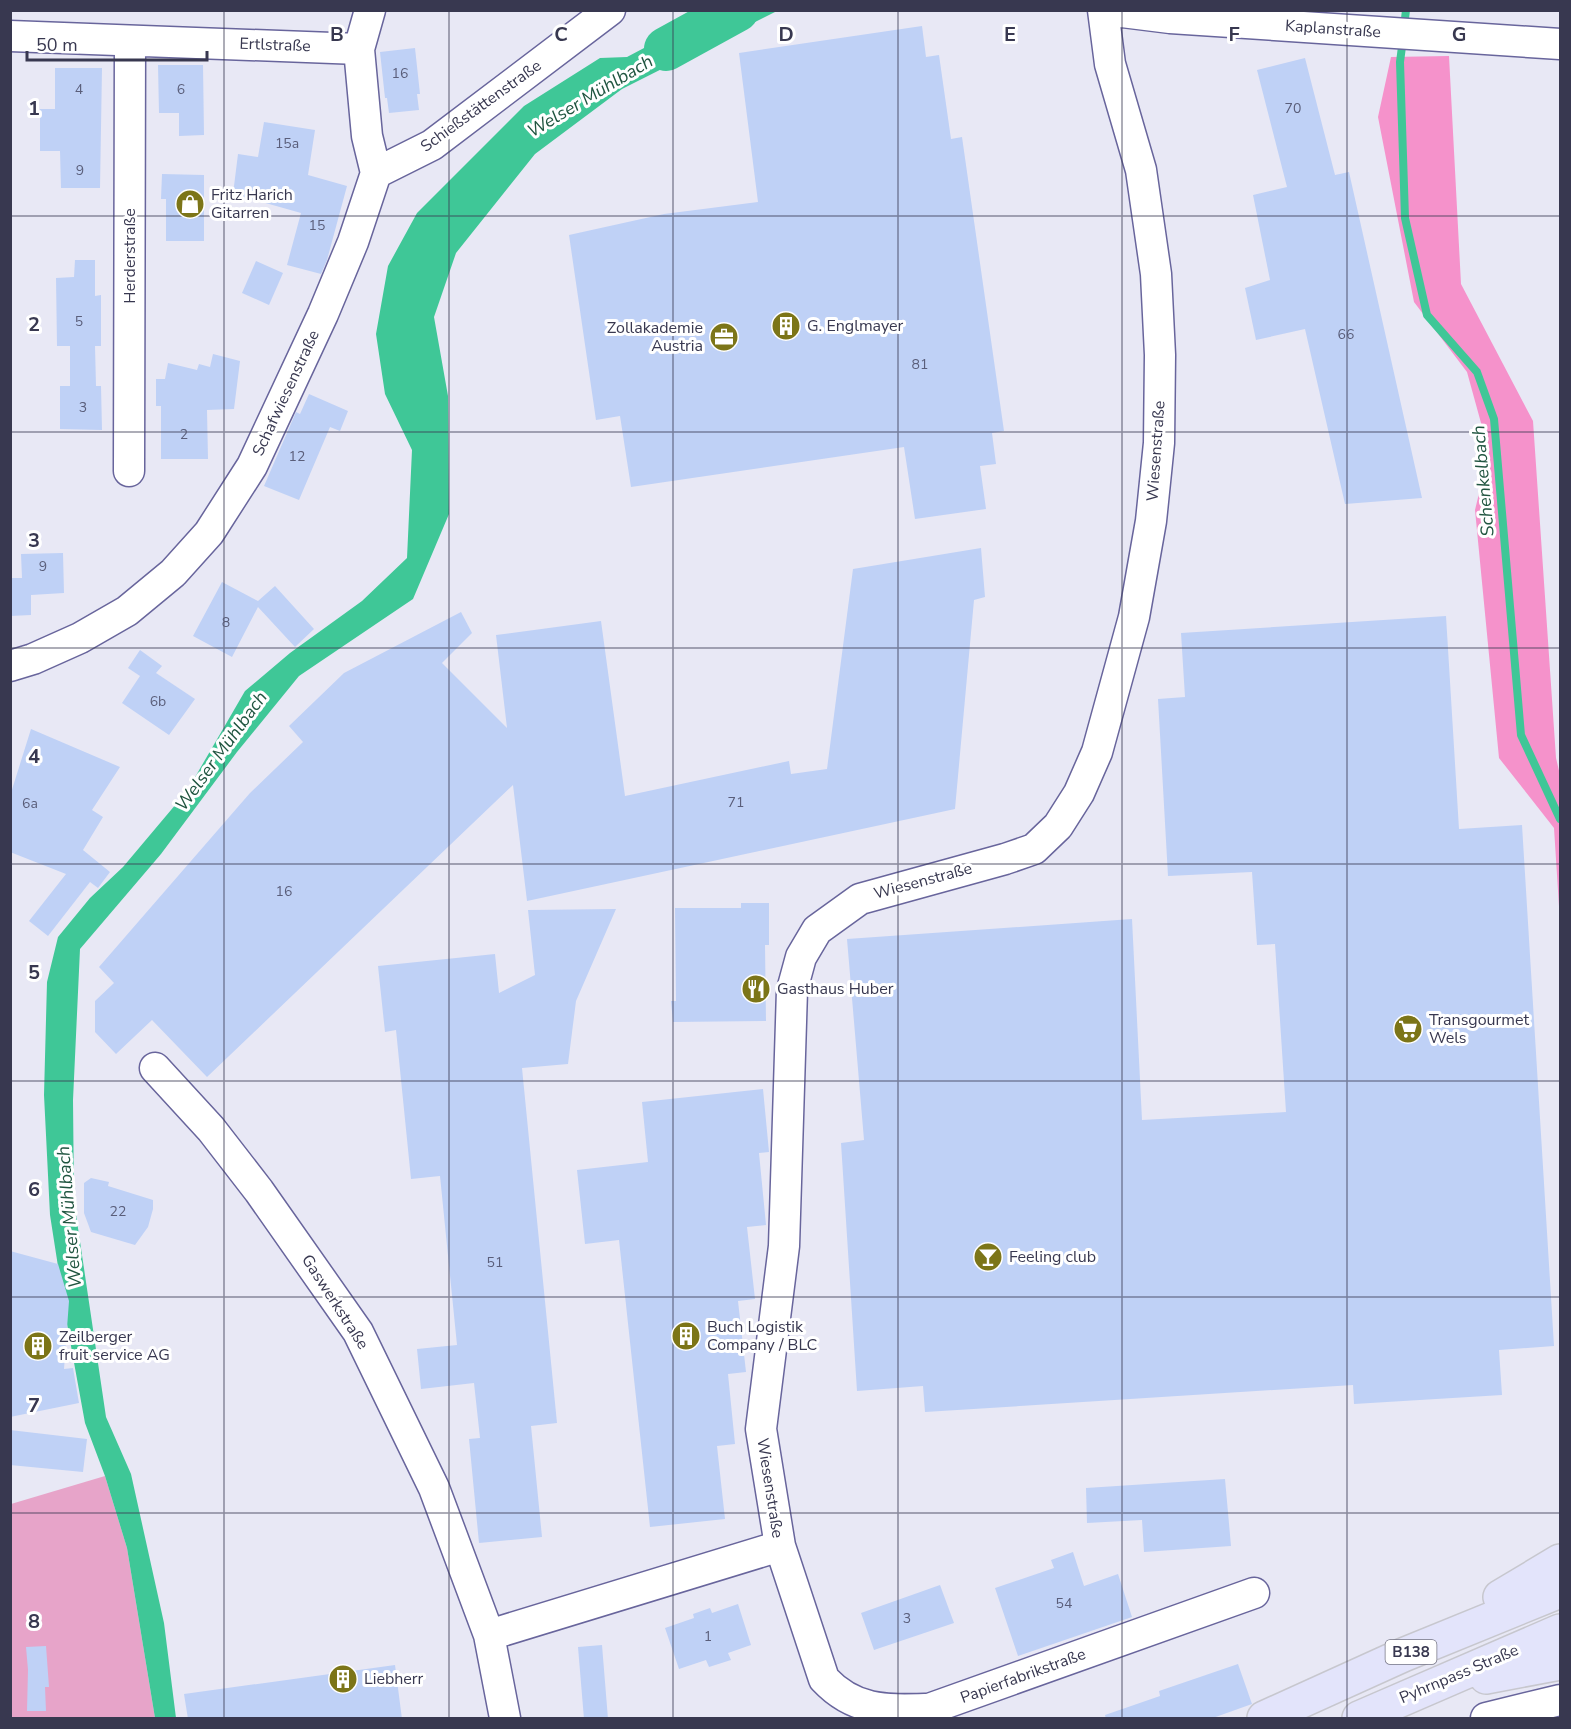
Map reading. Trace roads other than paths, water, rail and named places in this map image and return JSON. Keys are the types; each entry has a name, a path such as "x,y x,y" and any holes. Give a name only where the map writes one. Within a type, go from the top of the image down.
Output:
{"main road":[{"path":"1403,1655 1560,1562"},
{"name":"B138","path":"1264,1719 1403,1655 1560,1591"},
{"name":"Pyhrnpass Straße","path":"1359,1719 1560,1631"},
{"path":"1428,1687 1560,1663"}],"street":[{"path":"370,10 359,49 367,136 376,173"},
{"name":"Schießstättenstraße","path":"376,173 432,145 610,10"},
{"name":"Kaplanstraße","path":"1105,10 1170,18 1560,44"},
{"name":"Wiesenstraße","path":"489,1635 780,1546 761,1429 784,1246 792,990 801,957 817,930 860,899 1034,849 1058,826 1079,793 1097,752 1134,617 1151,521 1159,443 1160,355 1156,274 1142,170 1110,64 1105,10"},
{"name":"Ertlstraße","path":"10,36 359,49"},
{"name":"Herderstraße","path":"129,471 130,41"},
{"name":"Schafwiesenstraße","path":"10,666 33,659 80,638 127,611 173,573 209,534 252,466 318,324 353,242 376,173"},
{"name":"Gaswerkstraße","path":"155,1068 211,1129 248,1176 358,1332 434,1488 489,1635"},
{"name":"Papierfabrikstraße","path":"780,1546 824,1679 852,1702 870,1707 900,1710 929,1709 1254,1593"},
{"path":"489,1635 505,1719"},
{"path":"1486,1719 1560,1700"}],"water":[{"path":"714,11 719,20 737,11 777,11 622,89 535,154 456,253 434,317 448,396 449,514 413,599 299,676 237,752 161,854 80,949 73,1100 74,1201 106,1417 131,1474 164,1623 176,1718 155,1718 127,1548 105,1476 85,1423 50,1215 44,1095 47,982 58,937 90,898 123,867 187,791 245,691 290,653 362,601 407,558 412,450 385,394 376,334 388,266 417,213 524,106 600,58 627,57"}],"waterway":[{"name":"Welser Mühlbach","path":"666,49 737,10"},
{"name":"Schenkelbach","path":"1404,27 1406,10"},
{"name":"Schenkelbach","path":"1403,39 1400,62 1405,218 1427,315 1477,372 1494,419 1521,735 1560,819"}],"place":[{"name":"Fritz Harich Gitarren","path":"190,204"},
{"name":"G. Englmayer","path":"786,326"},
{"name":"Zollakademie Austria","path":"724,337"},
{"name":"Gasthaus Huber","path":"756,989"},
{"name":"Transgourmet Wels","path":"1408,1029"},
{"name":"Feeling club","path":"988,1257"},
{"name":"Buch Logistik Company / BLC","path":"686,1336"},
{"name":"Zeilberger fruit service AG","path":"38,1346"},
{"name":"Liebherr","path":"343,1679"}]}
